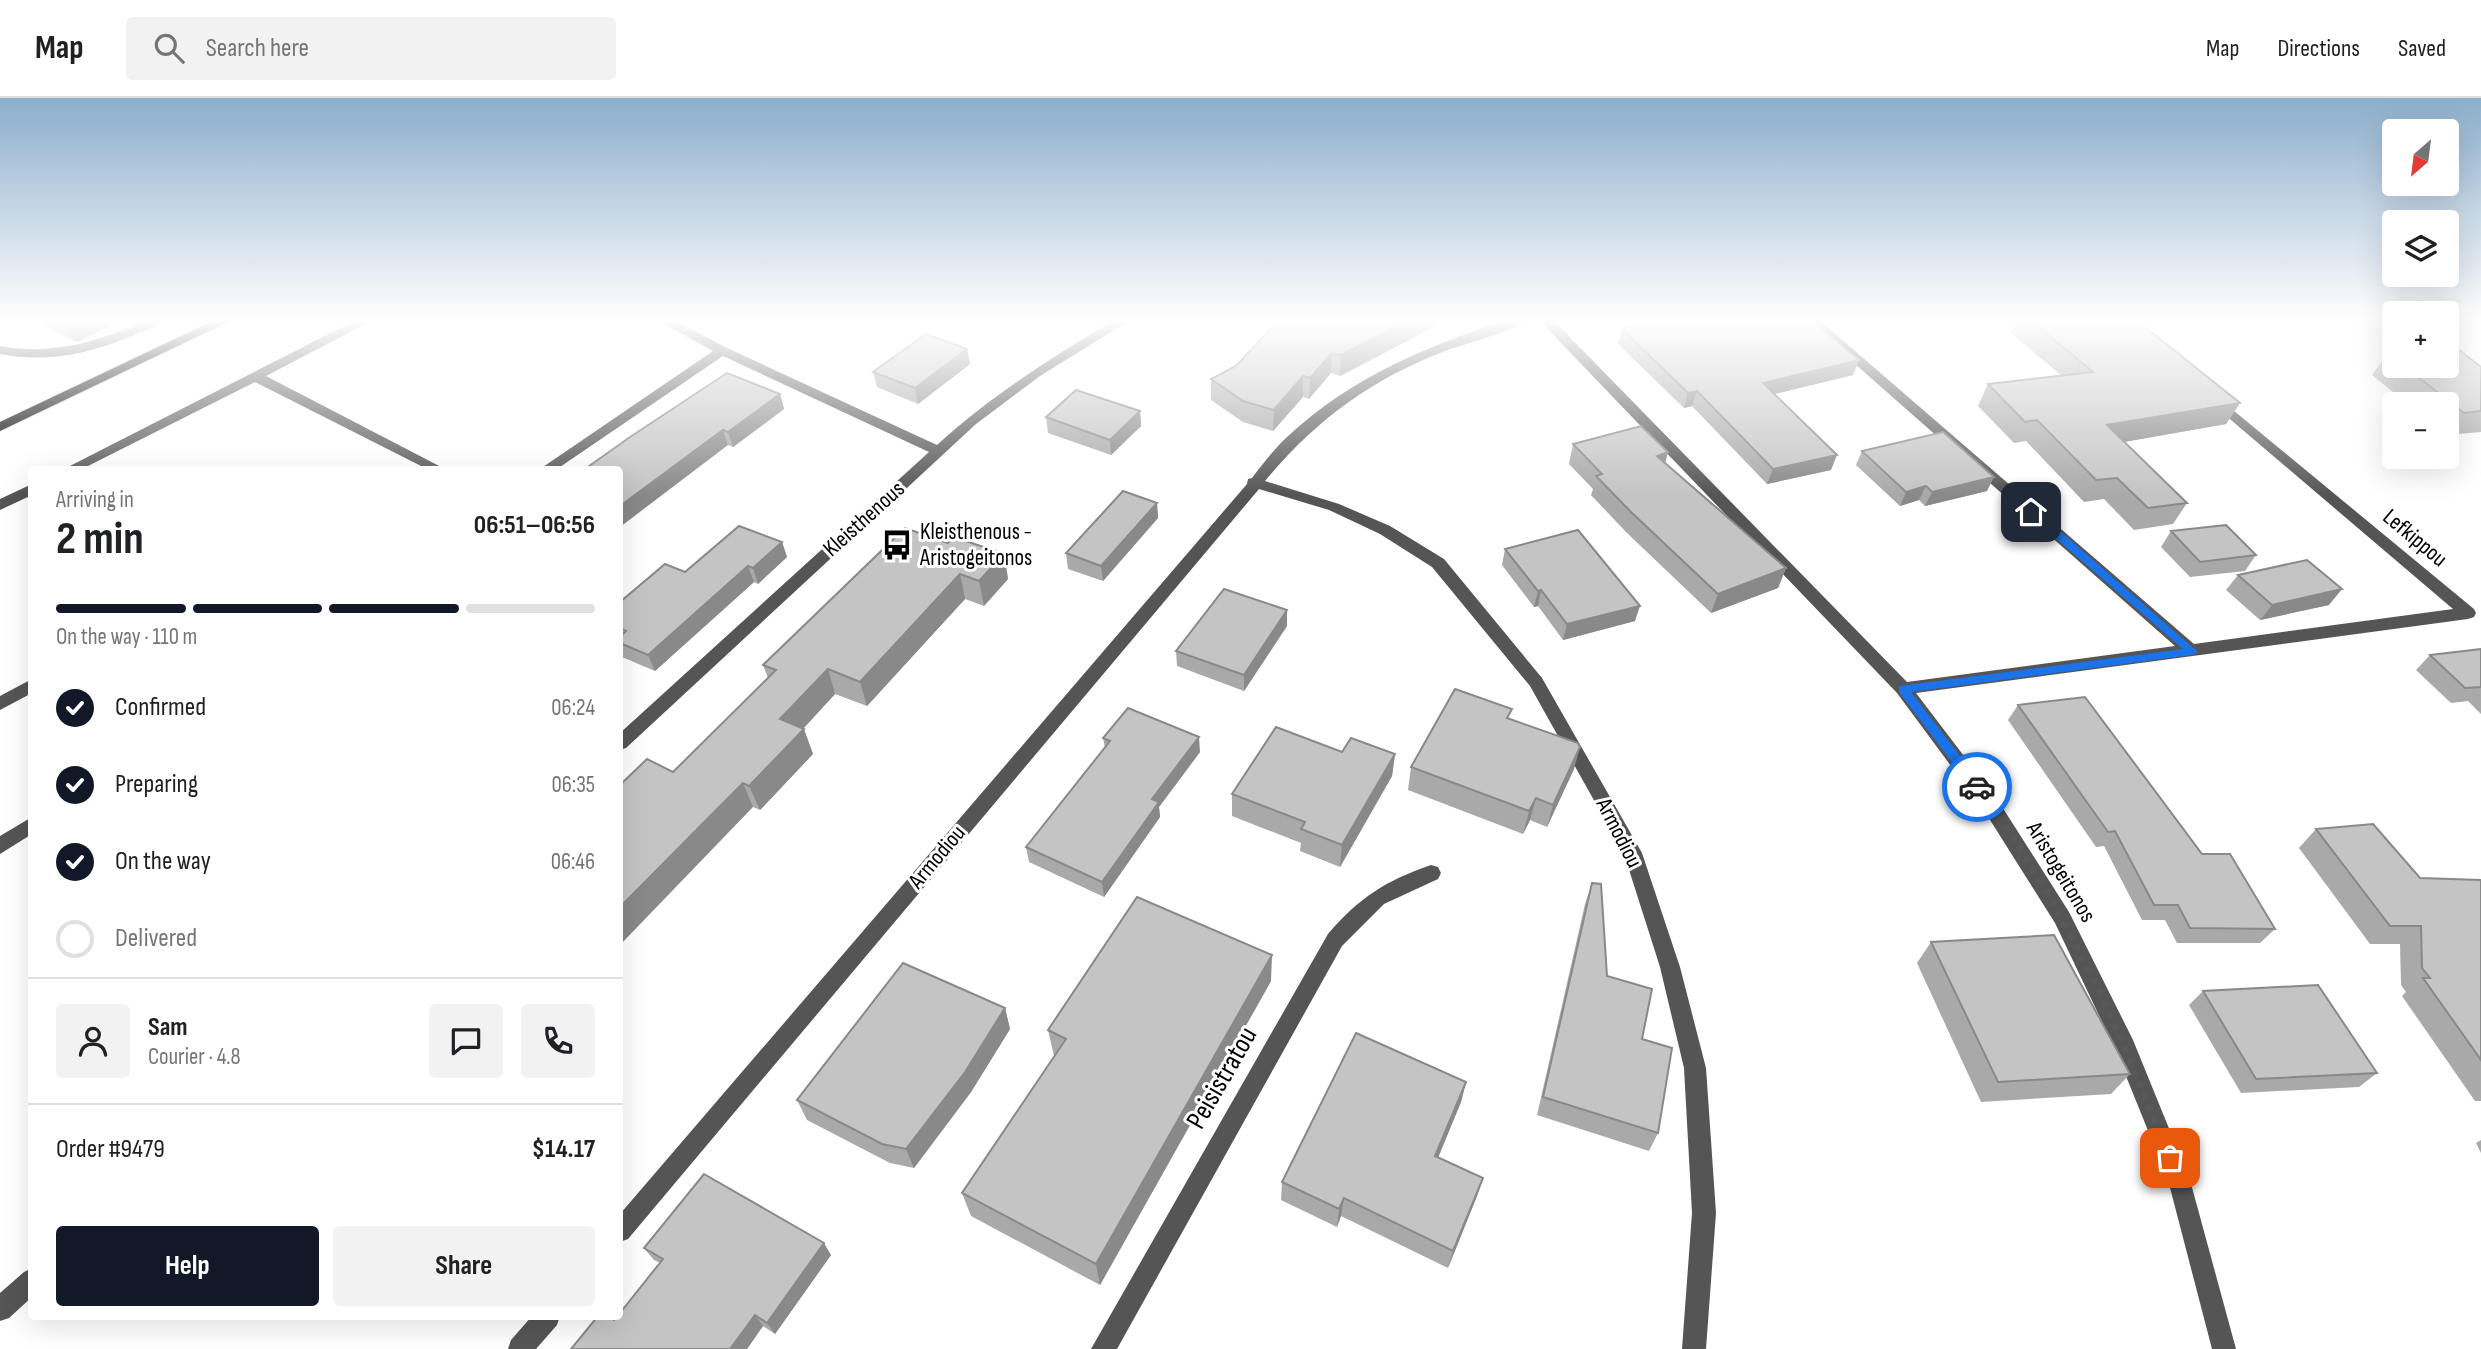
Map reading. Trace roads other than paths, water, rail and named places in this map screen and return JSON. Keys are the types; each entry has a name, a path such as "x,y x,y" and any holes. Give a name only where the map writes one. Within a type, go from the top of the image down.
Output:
{"main road":[{"path":"0,427 105,377"}],"street":[{"path":"77,466 252,377"},
{"path":"258,377 432,466"},
{"path":"551,466 683,377"},
{"path":"779,377 939,451"},
{"name":"Kleisthenous","path":"623,740 971,421 1029,377"},
{"name":"Armodiou","path":"623,1227 1253,482 1300,433 1378,377"},
{"name":"Aristogeitonos","path":"1601,377 1903,689 1992,807 2062,918 2126,1047 2179,1180 2224,1349"},
{"path":"1877,377 2192,652"},
{"name":"Lefkippou","path":"1903,689 2468,613 2204,390"},
{"name":"Armodiou","path":"1253,482 1334,507 1385,530 1438,564 1536,682 1633,853 1670,967 1695,1068 1704,1213 1694,1349"},
{"path":"0,505 28,491"},
{"path":"0,704 28,687"},
{"path":"0,846 28,827"},
{"name":"Peisistratou","path":"1102,1349 1335,940 1363,905 1393,886 1431,873"},
{"path":"0,1308 28,1284"},
{"path":"520,1349 545,1320"}],"place":[{"name":"Kleisthenous - Aristogeitonos","path":"897,545"}]}
